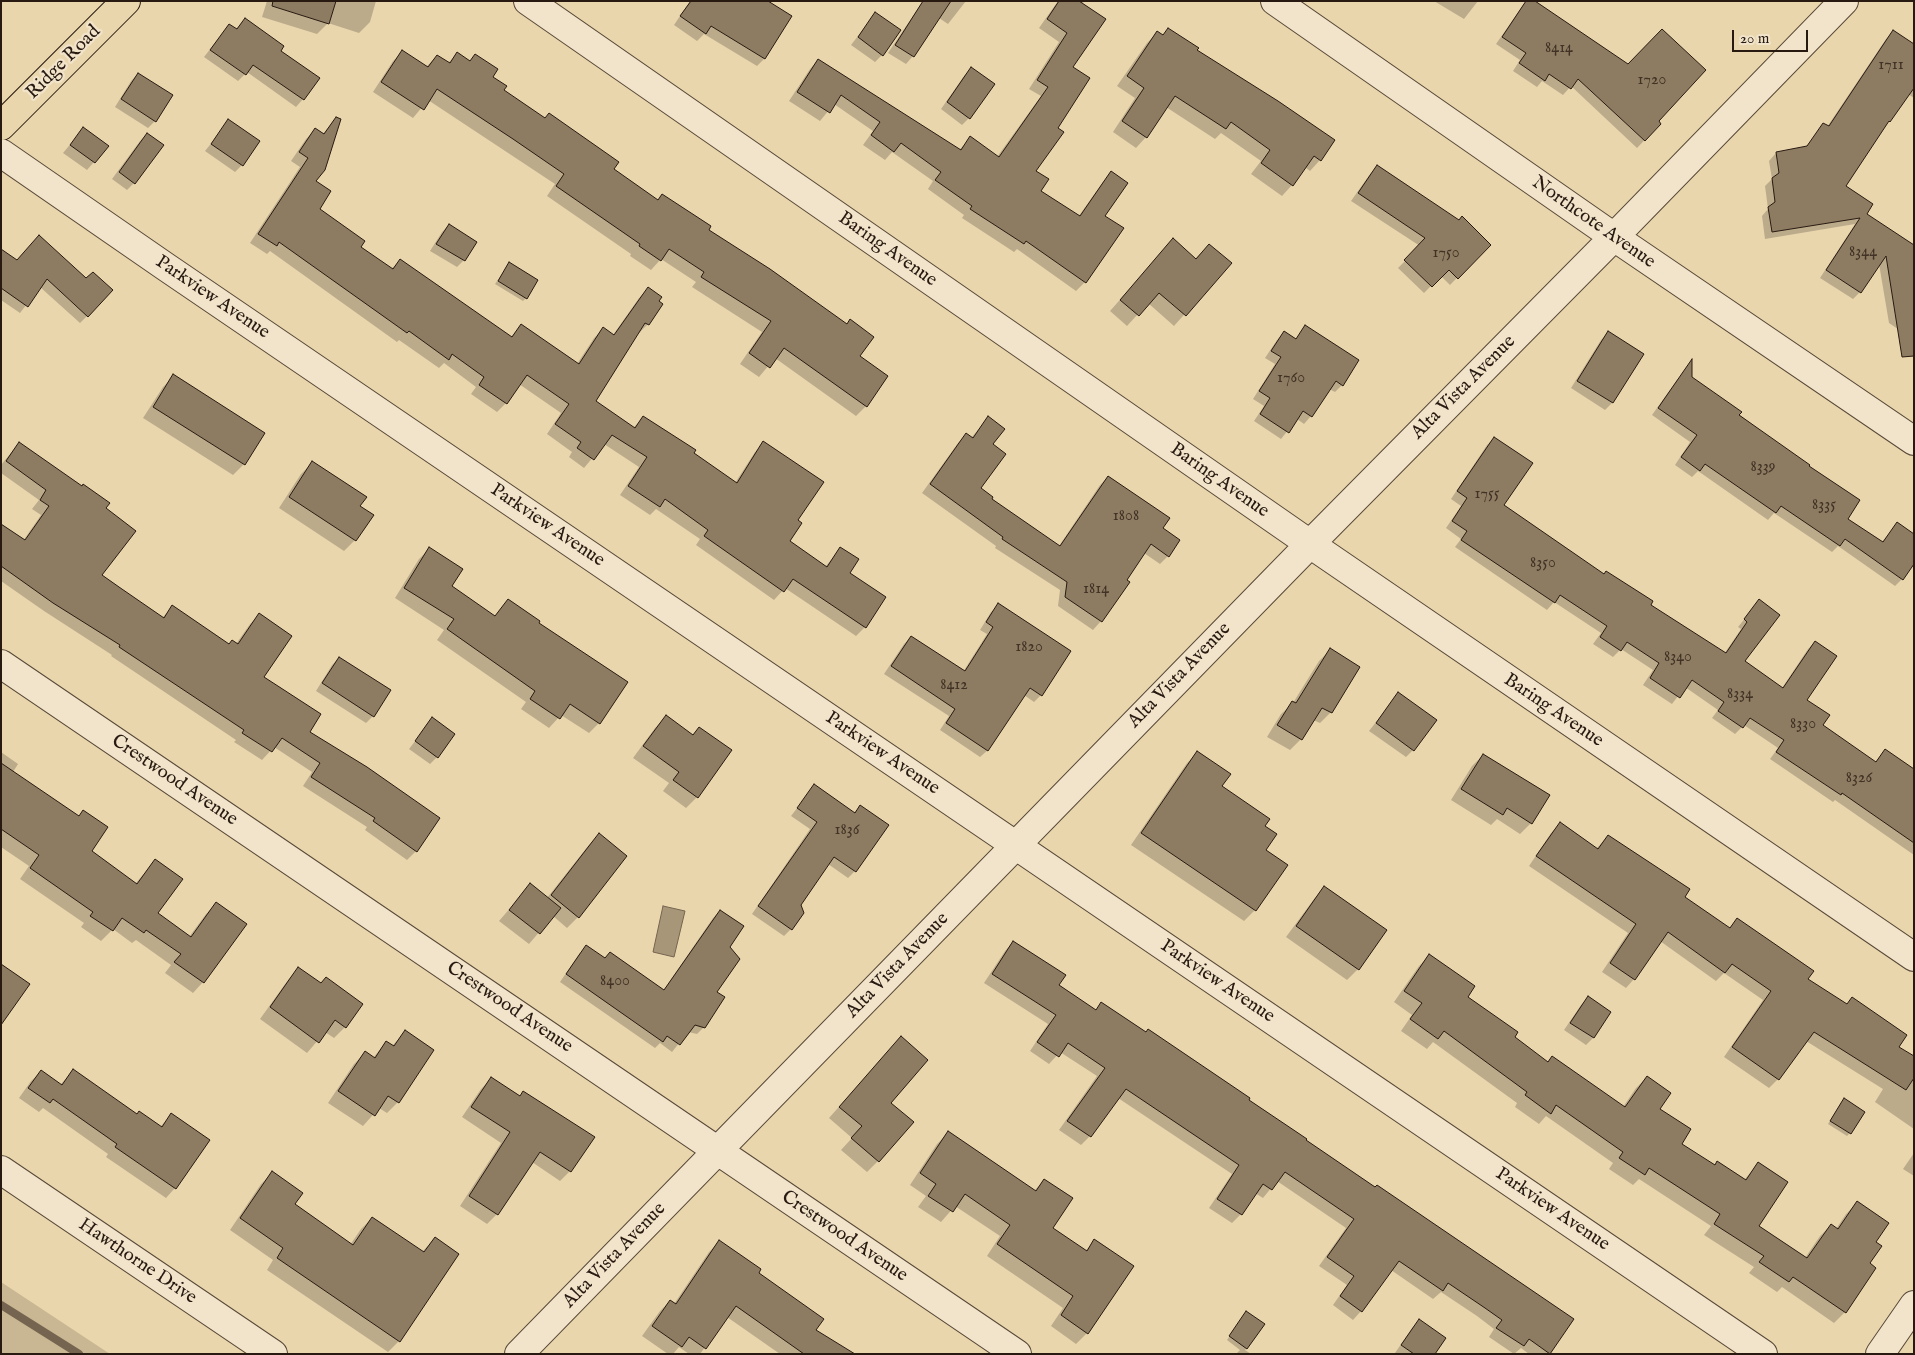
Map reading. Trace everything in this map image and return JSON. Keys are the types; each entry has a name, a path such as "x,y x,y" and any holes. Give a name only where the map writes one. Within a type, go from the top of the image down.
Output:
{"main road":[{"name":"Ridge Road","path":"1,126 126,1"}],"street":[{"name":"Baring Avenue","path":"528,1 1310,544 1914,957"},
{"name":"Northcote Avenue","path":"1274,1 1614,237 1914,441"},
{"name":"Alta Vista Avenue","path":"519,1354 1310,544 1844,1"},
{"name":"Parkview Avenue","path":"1,153 1764,1354"},
{"name":"Crestwood Avenue","path":"1,664 512,1009 717,1151 1017,1354"},
{"name":"Hawthorne Drive","path":"1,1170 273,1354"},
{"path":"1880,1354 1914,1305"}],"shaded area":[{"path":"663,906 685,911 674,957 653,952"},
{"path":"1,1282 110,1354 1,1354"}],"building":[{"path":"273,1 336,1 329,24 272,6"},
{"path":"691,1 768,1 792,16 765,59 711,26 706,34 680,16"},
{"path":"923,1 951,1 914,57 895,45"},
{"path":"1059,1 1079,1 1106,19 1073,67 1090,78 1058,128 1064,132 1036,171 1049,179 1041,191 1080,216 1111,171 1128,183 1105,216 1124,228 1086,283 1026,241 1024,244 970,209 972,206 935,180 941,172 901,143 894,152 871,135 880,122 841,95 830,113 797,92 818,59 961,150 970,136 999,157 1048,87 1037,80 1067,33 1047,19"},
{"path":"1526,1 1535,1 1628,64 1662,29 1706,70 1659,121 1661,124 1645,141 1578,79 1571,89 1549,74 1545,81 1519,63 1526,53 1502,37"},
{"path":"875,12 901,30 883,56 858,37"},
{"path":"245,18 284,46 281,51 320,78 304,100 253,65 246,75 210,50 229,24 237,29"},
{"path":"1168,28 1199,48 1197,50 1278,101 1335,140 1321,161 1314,156 1293,186 1261,163 1270,150 1231,122 1226,129 1175,96 1147,138 1122,121 1144,88 1127,76 1157,31 1163,35"},
{"path":"1893,30 1914,44 1914,88 1889,121 1846,186 1873,204 1867,214 1914,245 1914,356 1902,357 1886,256 1861,293 1826,270 1860,218 1772,232 1768,207 1775,202 1772,178 1779,173 1776,152 1807,146 1823,123 1829,126"},
{"path":"402,50 428,67 437,55 450,63 457,52 470,61 475,54 498,69 493,77 507,86 504,90 545,118 549,113 619,162 614,169 658,200 662,194 711,226 709,230 770,269 847,324 850,319 874,337 860,356 888,376 867,407 784,348 770,368 749,353 771,321 701,277 704,272 669,249 661,261 639,246 640,244 556,186 564,174 513,139 437,89 424,110 381,82"},
{"path":"971,67 995,84 970,119 947,102"},
{"path":"138,73 173,95 156,122 121,99"},
{"path":"336,117 341,119 325,170 316,181 331,191 320,209 365,241 361,247 393,269 400,259 512,337 521,324 579,364 603,327 614,335 648,287 662,297 659,301 663,304 649,325 645,323 596,401 635,428 643,416 696,450 694,453 737,483 763,441 824,482 798,520 802,523 790,541 827,567 840,547 859,559 850,573 886,597 866,628 793,579 784,592 704,536 708,530 665,499 660,507 628,486 647,457 612,435 594,460 577,448 581,442 555,424 569,404 527,375 507,404 479,385 484,377 452,354 449,360 409,331 407,333 279,242 277,246 258,234 308,158 299,152 315,128 324,134"},
{"path":"228,119 260,141 243,166 211,144"},
{"path":"83,127 109,146 95,163 70,145"},
{"path":"147,133 164,145 135,184 119,172"},
{"path":"1377,165 1459,220 1462,216 1491,245 1458,279 1449,270 1432,287 1404,260 1425,238 1358,193"},
{"path":"449,224 477,242 465,261 436,244"},
{"path":"39,235 86,278 93,272 113,290 88,317 47,279 28,307 1,288 1,249 17,260"},
{"path":"1173,238 1196,259 1209,244 1232,263 1186,316 1159,293 1139,316 1120,300"},
{"path":"509,262 538,280 527,299 498,281"},
{"path":"1305,325 1359,360 1343,386 1336,381 1312,417 1303,411 1289,433 1260,414 1270,398 1259,391 1281,357 1271,351 1284,331 1296,339"},
{"path":"1608,331 1644,354 1613,403 1577,381"},
{"path":"1692,359 1692,377 1742,412 1739,415 1860,500 1848,519 1883,542 1897,522 1914,534 1914,564 1903,580 1845,539 1840,546 1781,506 1776,513 1705,464 1700,471 1681,457 1697,435 1658,408"},
{"path":"173,374 265,433 245,465 153,407"},
{"path":"988,416 1005,429 993,444 1006,454 981,488 993,497 992,499 1060,546 1108,476 1170,518 1163,528 1180,540 1169,557 1151,544 1127,580 1130,582 1102,622 1065,597 1067,582 1002,539 1003,537 930,484 966,433 973,438"},
{"path":"1494,437 1533,463 1504,505 1604,574 1606,571 1653,601 1651,605 1726,653 1747,622 1744,619 1759,599 1780,615 1745,661 1783,688 1815,641 1837,656 1807,700 1830,715 1823,725 1876,762 1885,749 1914,769 1914,843 1842,793 1841,795 1776,752 1784,740 1750,718 1743,728 1718,711 1724,702 1692,680 1680,698 1650,678 1659,663 1627,642 1621,651 1600,637 1607,626 1560,595 1555,603 1461,540 1467,531 1452,521 1467,498 1457,491"},
{"path":"19,442 110,503 106,508 136,531 102,575 164,618 172,605 229,644 232,640 238,644 259,613 292,636 264,677 321,714 310,732 367,767 440,818 417,852 373,821 375,818 311,777 320,763 282,738 272,752 242,733 244,730 119,647 120,645 53,603 1,566 1,524 25,540 49,506 40,500 46,490 6,461"},
{"path":"312,461 367,497 360,506 374,515 356,541 289,497"},
{"path":"429,547 463,569 452,586 495,616 508,599 540,621 539,623 628,682 600,724 570,704 560,719 530,699 535,691 447,629 454,619 404,588"},
{"path":"998,603 1071,651 1042,696 1030,688 988,751 946,723 955,709 891,666 911,636 965,671 993,627 986,622"},
{"path":"1330,648 1360,667 1332,713 1322,708 1302,740 1277,725 1292,701 1296,703"},
{"path":"339,657 391,690 374,717 322,683"},
{"path":"1398,692 1437,720 1414,751 1376,723"},
{"path":"666,715 693,735 699,727 732,750 698,798 673,780 679,772 643,746"},
{"path":"432,717 455,734 438,758 415,741"},
{"path":"1197,751 1231,774 1222,786 1270,819 1265,826 1277,834 1266,850 1288,865 1256,911 1141,833"},
{"path":"1483,754 1550,795 1532,824 1507,808 1503,815 1461,789"},
{"path":"1,763 79,816 83,810 108,827 92,851 137,884 155,859 183,879 158,913 191,937 216,902 247,924 204,983 174,962 181,954 146,930 144,933 122,918 113,931 90,916 93,912 30,868 39,855 1,829"},
{"path":"814,784 855,813 860,805 889,825 856,872 834,857 801,905 804,913 792,930 758,906 817,822 797,808"},
{"path":"1560,822 1598,849 1608,835 1690,889 1685,897 1730,928 1737,918 1814,971 1808,979 1847,1004 1852,997 1907,1035 1899,1047 1914,1056 1914,1078 1906,1090 1814,1032 1779,1080 1732,1047 1771,991 1732,964 1725,973 1668,932 1635,980 1610,963 1636,924 1536,856"},
{"path":"599,833 627,856 579,918 551,895"},
{"path":"530,883 561,908 540,934 509,910"},
{"path":"1324,886 1387,930 1359,970 1296,926"},
{"path":"720,910 744,926 730,947 740,959 717,992 725,997 705,1028 695,1025 680,1045 667,1036 663,1042 566,974 586,945 605,958 610,952 664,990"},
{"path":"1013,941 1066,975 1059,985 1096,1010 1101,1002 1146,1032 1148,1029 1250,1098 1249,1100 1375,1187 1377,1185 1574,1319 1550,1354 1529,1339 1524,1346 1496,1328 1502,1320 1448,1283 1443,1291 1399,1261 1362,1312 1340,1296 1354,1276 1327,1257 1354,1219 1285,1172 1272,1190 1263,1184 1242,1215 1217,1199 1239,1165 1126,1089 1091,1137 1067,1121 1105,1068 1068,1043 1059,1057 1037,1042 1056,1015 992,974"},
{"path":"1429,954 1475,986 1468,997 1518,1032 1515,1037 1548,1062 1552,1056 1625,1107 1647,1076 1671,1093 1660,1109 1691,1129 1682,1144 1715,1165 1717,1161 1746,1180 1758,1162 1788,1182 1759,1226 1807,1258 1831,1224 1838,1229 1857,1201 1889,1223 1876,1242 1882,1246 1870,1263 1876,1268 1846,1313 1793,1277 1789,1282 1759,1262 1764,1256 1714,1224 1720,1214 1649,1168 1645,1175 1619,1158 1623,1152 1556,1105 1551,1114 1525,1095 1527,1092 1444,1031 1438,1039 1410,1019 1422,1003 1404,991"},
{"path":"1,964 30,984 1,1025"},
{"path":"298,967 321,983 326,977 363,1004 346,1028 335,1020 319,1043 270,1007"},
{"path":"1588,996 1611,1012 1594,1038 1570,1023"},
{"path":"405,1030 434,1050 399,1103 388,1096 375,1116 338,1091 365,1051 375,1058 386,1041 394,1046"},
{"path":"901,1036 928,1060 891,1103 914,1122 879,1162 851,1138 862,1126 839,1107"},
{"path":"73,1069 137,1114 139,1111 162,1127 171,1113 210,1140 176,1189 115,1147 117,1144 53,1099 50,1103 28,1088 41,1070 62,1085"},
{"path":"491,1077 520,1096 523,1091 595,1137 571,1172 540,1152 498,1215 469,1196 510,1132 471,1107"},
{"path":"1844,1098 1865,1112 1851,1134 1830,1121"},
{"path":"948,1131 1036,1191 1044,1179 1073,1198 1053,1228 1087,1251 1094,1239 1134,1266 1088,1334 1061,1315 1073,1296 997,1244 1010,1225 965,1194 953,1212 928,1196 936,1184 920,1173"},
{"path":"272,1171 303,1193 295,1204 353,1245 372,1217 424,1252 435,1237 459,1254 400,1342 277,1258 283,1248 240,1218"},
{"path":"719,1240 761,1269 759,1273 824,1319 816,1330 855,1354 804,1354 736,1306 706,1349 689,1337 682,1347 652,1326 670,1300 676,1304"},
{"path":"1246,1311 1265,1324 1247,1349 1229,1336"},
{"path":"1419,1319 1446,1338 1435,1354 1414,1354 1401,1345"}],"waterway":[{"path":"1,1305 79,1354"}]}
